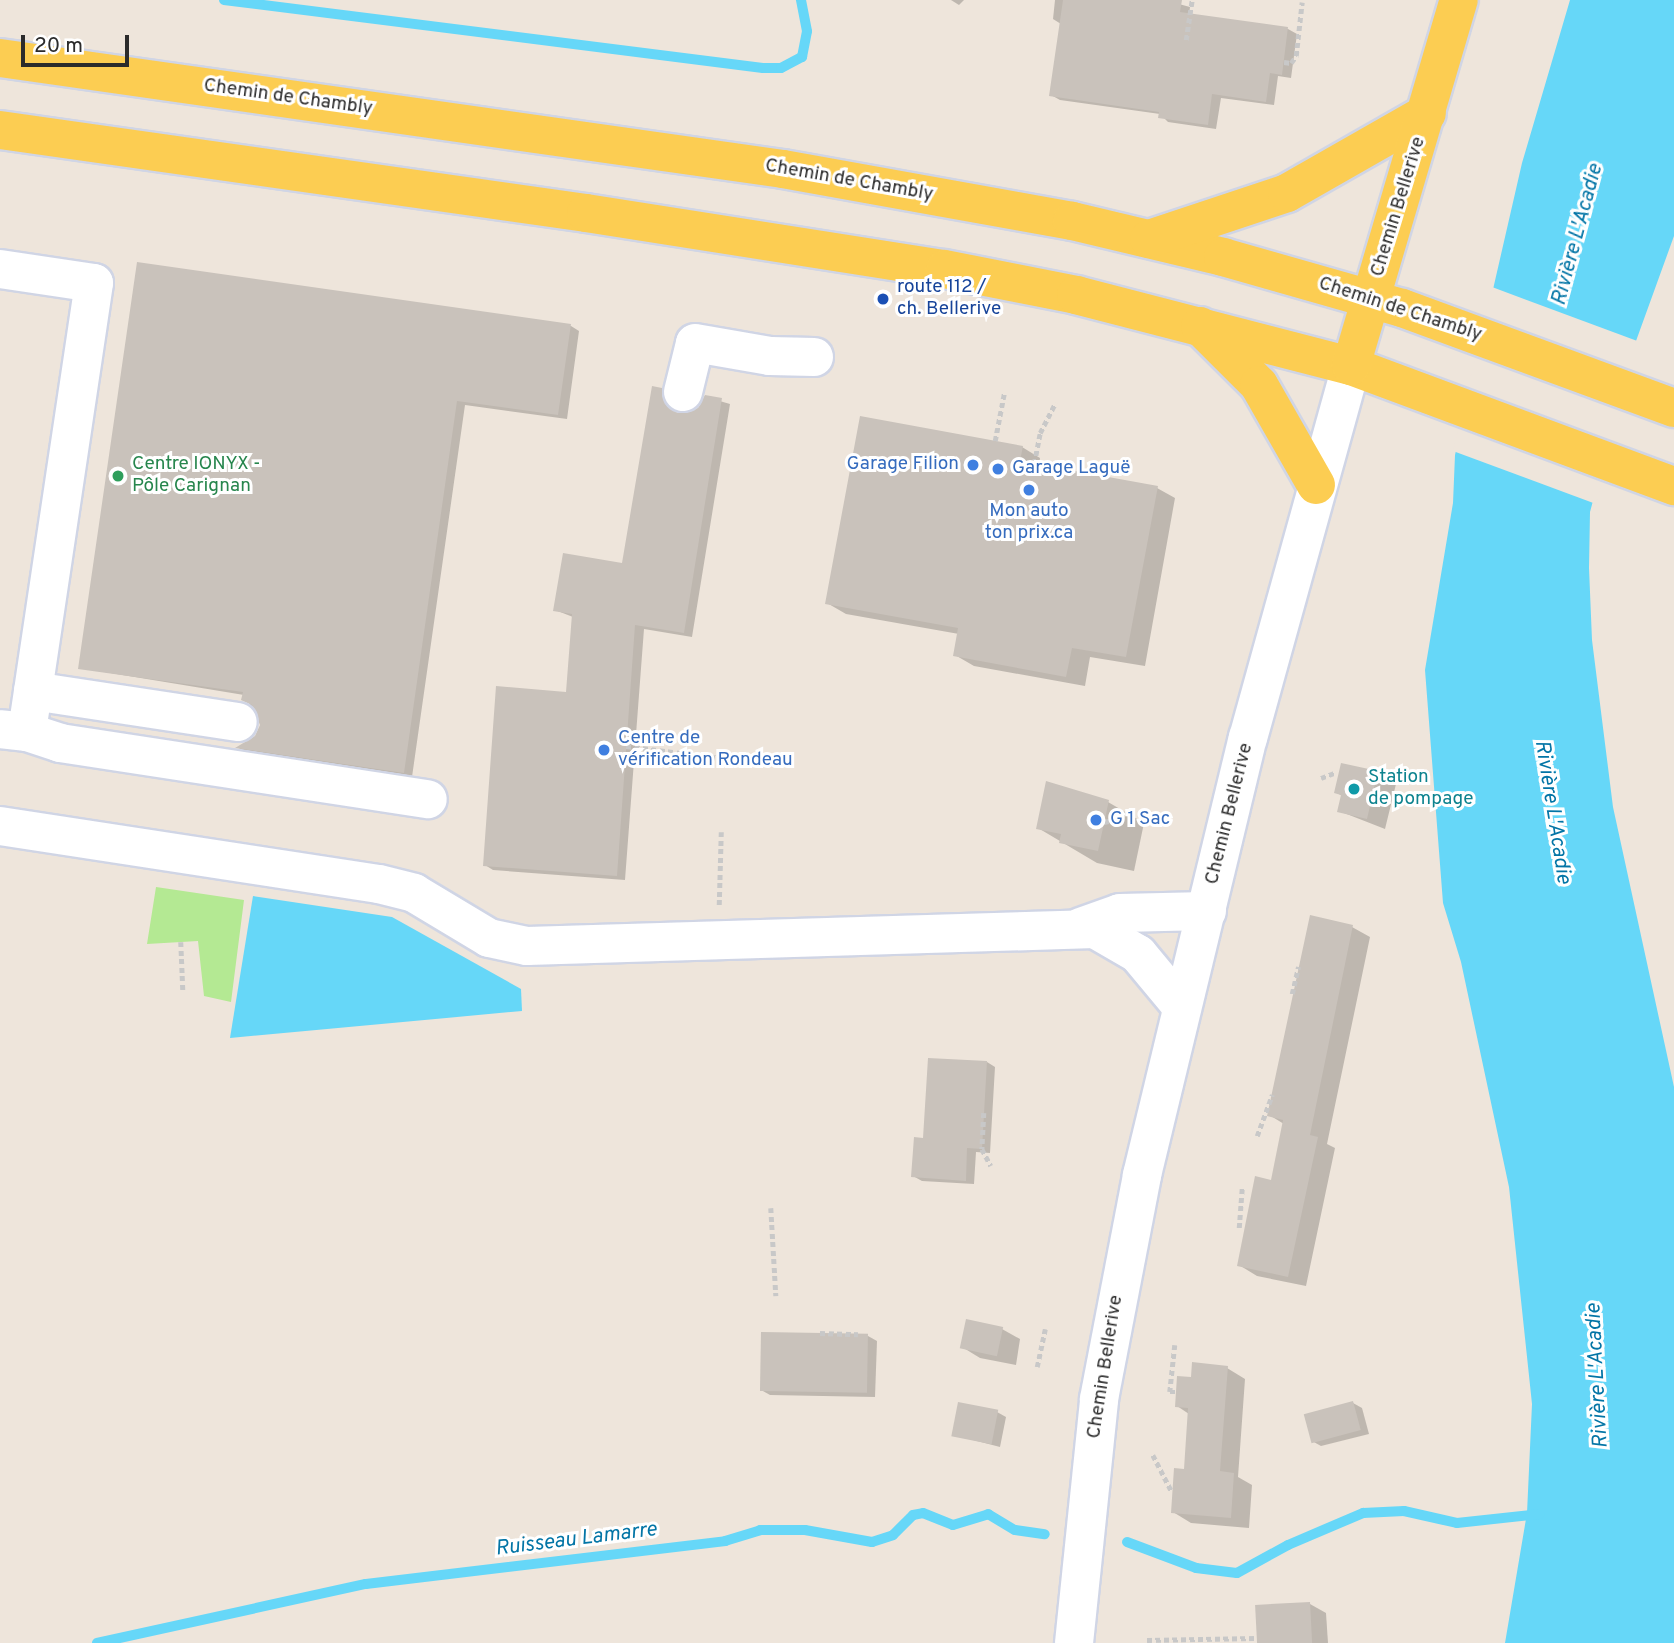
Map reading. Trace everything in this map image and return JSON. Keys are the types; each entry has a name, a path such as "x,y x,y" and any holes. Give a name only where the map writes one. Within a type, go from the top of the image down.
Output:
{"main road":[{"name":"Chemin Bellerive","path":"1350,366 1459,0"},
{"name":"Chemin de Chambly","path":"0,58 783,169 1149,239 1371,299 1472,332 1674,408"},
{"path":"1149,239 1214,214 1287,193 1427,113"},
{"path":"0,130 890,260 1076,295 1350,366 1674,486"},
{"path":"1199,325 1259,385 1316,485"}],"street":[{"path":"0,269 94,283 33,691 14,731 60,743 428,799"},
{"path":"683,392 695,343 770,356 814,357"},
{"name":"Chemin Bellerive","path":"1074,1643 1098,1399 1142,1175 1182,1007 1316,485 1350,366"},
{"path":"33,691 238,722"},
{"path":"0,826 379,884 414,893 489,938 527,946 1081,927 1120,913 1207,911"},
{"path":"1081,927 1121,940 1153,970 1182,1007"}],"path":[{"path":"1186,40 1192,0"},
{"path":"1284,62 1296,56 1302,2"},
{"path":"995,441 1004,394"},
{"path":"1034,464 1040,433 1055,403"},
{"path":"626,746 735,760"},
{"path":"1321,778 1335,773"},
{"path":"1104,822 1123,818"},
{"path":"719,914 721,832"},
{"path":"181,942 183,990"},
{"path":"1292,994 1298,967"},
{"path":"1257,1136 1272,1095"},
{"path":"984,1113 982,1149 991,1166"},
{"path":"1239,1228 1242,1188"},
{"path":"771,1208 776,1296"},
{"path":"1037,1367 1045,1329"},
{"path":"820,1334 858,1334"},
{"path":"1175,1345 1170,1392 1176,1392"},
{"path":"1153,1455 1172,1492"},
{"path":"1147,1640 1256,1637"}],"green space":[{"path":"156,887 244,900 231,1002 204,996 198,941 147,944"}],"water":[{"name":"Rivière L'Acadie","path":"1570,0 1674,0 1674,236 1636,341 1590,512 1589,568 1592,640 1613,807 1674,1087 1674,1643 1505,1643 1527,1513 1532,1404 1509,1187 1461,962 1443,903 1425,670 1453,503 1455,455 1522,163"},
{"path":"253,896 392,917 521,989 522,1011 230,1038"}],"pier":[{"path":"1492,287 1640,342 1596,504 1453,451"}],"building":[{"path":"1063,0 1182,0 1180,12 1288,27 1282,75 1270,73 1266,102 1212,94 1208,125 1158,118 1159,112 1049,96"},
{"path":"137,262 571,324 558,415 457,401 404,773 235,748 255,736 260,725 252,705 241,700 243,692 78,669"},
{"path":"652,386 662,388 667,407 678,413 698,408 705,395 722,398 684,633 635,625 617,876 483,866 496,686 566,692 572,614 553,611 563,553 622,563"},
{"path":"860,416 1023,446 1020,461 1158,486 1126,657 1072,648 1066,677 953,656 958,628 825,604"},
{"name":"Station de pompage","path":"1341,763 1378,771 1367,819 1337,812 1341,795 1334,793"},
{"path":"1046,781 1109,800 1098,851 1059,843 1061,834 1036,829"},
{"path":"1310,915 1353,925 1310,1135 1318,1137 1288,1277 1237,1266 1255,1176 1271,1180 1283,1120 1267,1116"},
{"path":"928,1058 987,1061 982,1149 967,1148 966,1181 911,1177 914,1137 923,1138"},
{"path":"966,1319 1003,1327 997,1356 960,1348"},
{"path":"761,1332 868,1334 867,1393 760,1391"},
{"path":"1192,1362 1228,1366 1220,1471 1234,1473 1231,1518 1171,1513 1174,1468 1184,1469 1188,1408 1175,1407 1177,1376 1191,1377"},
{"path":"1353,1401 1361,1430 1312,1443 1304,1414"},
{"path":"958,1402 998,1410 992,1444 951,1436"},
{"path":"1310,1602 1312,1643 1257,1643 1255,1605"}],"waterway":[{"path":"224,0 763,68 781,68 802,57 807,31 801,0"},
{"name":"Ruisseau Lamarre","path":"1127,1542 1196,1568 1237,1573 1288,1545 1363,1513 1404,1511 1457,1523 1540,1514"},
{"name":"Ruisseau Lamarre","path":"97,1643 366,1584 725,1541 760,1530 805,1530 872,1542 893,1535 913,1515 923,1513 953,1525 988,1514 1015,1530 1045,1534"}],"place":[{"name":"route 112 / ch. Bellerive","path":"883,299"},
{"name":"Garage Filion","path":"973,465"},
{"name":"Garage Laguë","path":"998,469"},
{"name":"Centre IONYX - Pôle Carignan","path":"118,476"},
{"name":"Mon auto ton prix.ca","path":"1029,490"},
{"name":"Centre de vérification Rondeau","path":"604,750"},
{"name":"Station de pompage","path":"1354,789"},
{"name":"G 1 Sac","path":"1096,820"}]}
